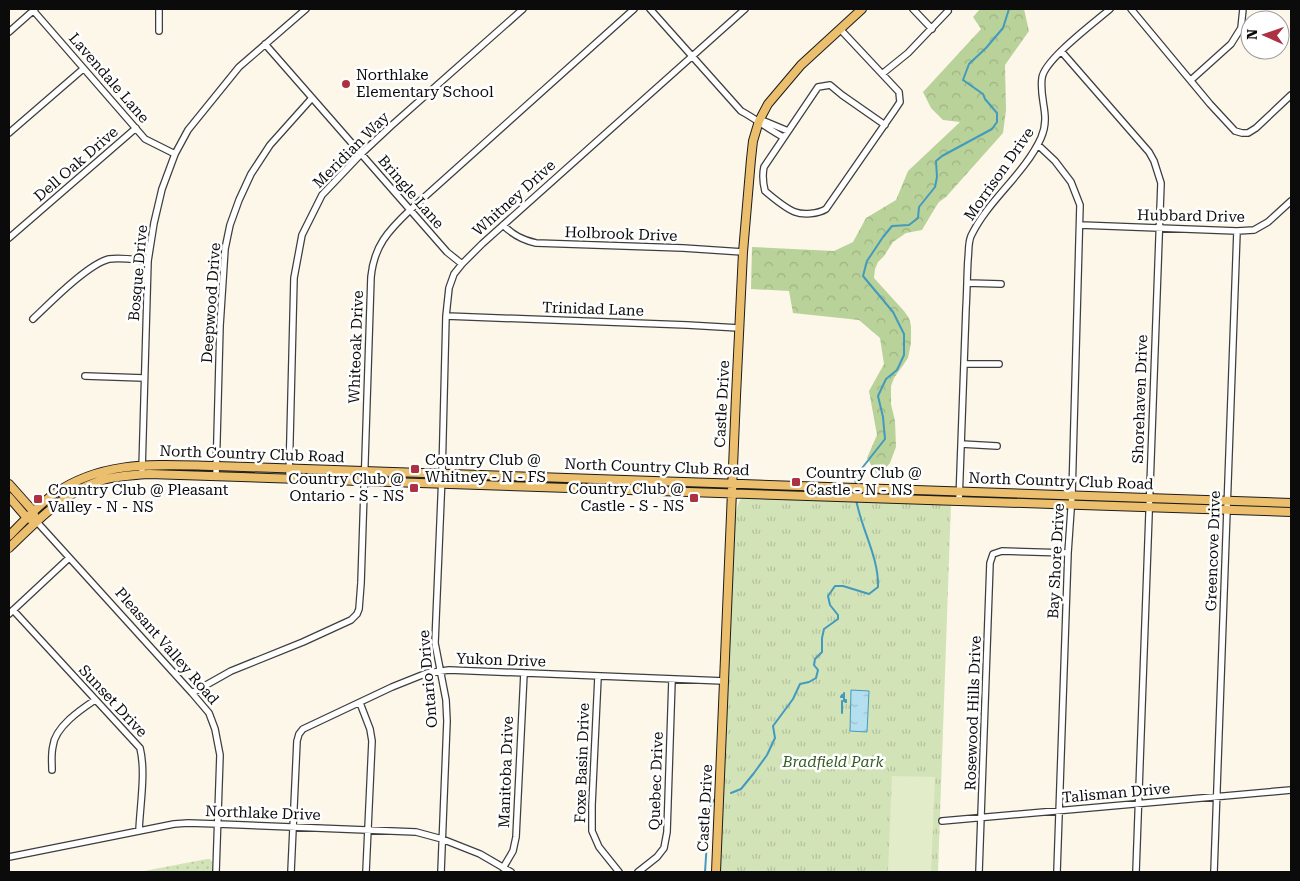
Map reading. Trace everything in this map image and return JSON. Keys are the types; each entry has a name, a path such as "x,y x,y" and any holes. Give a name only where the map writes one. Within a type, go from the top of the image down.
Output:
{"main road":[{"name":"Castle Drive","path":"716,872 739,328 743,252 753,141 759,121 768,104 801,65 862,9"},
{"name":"North Country Club Road","path":"9,536 30,514 67,485 109,470 142,465 365,472 442,479 593,488 1291,512"},
{"name":"North Country Club Road","path":"9,548 57,505 77,492 97,482 120,476 142,474 365,480 593,479 1291,503"},
{"path":"593,479 593,488"},
{"name":"Pleasant Valley Road","path":"9,484 37,522"},
{"path":"902,499 903,489"},
{"name":"Pleasant Valley Road","path":"9,497 30,514"}],"street":[{"path":"9,32 33,9"},
{"name":"Lavendale Lane","path":"33,9 83,69 146,139 175,154"},
{"path":"159,9 159,31"},
{"name":"Bosque Drive","path":"142,474 148,261 162,189 175,154 188,130 238,67 306,9"},
{"name":"Meridian Way","path":"289,478 294,278 302,235 322,195 361,154 523,9"},
{"name":"Whiteoak Drive","path":"192,693 231,671 303,642 351,620 357,614 361,583 371,277 374,256 383,239 400,219 634,9"},
{"path":"650,9 741,111 783,137"},
{"name":"Whitney Drive","path":"442,479 446,316 449,288 454,274 462,264 504,225 744,9"},
{"path":"913,9 932,29"},
{"name":"Morrison Drive","path":"959,501 967,283 971,238 982,217 1015,178 1038,145 1045,129 1046,117 1042,94 1042,76 1049,64 1061,51 1110,9"},
{"path":"1131,9 1234,131 1242,134 1256,128 1291,95"},
{"path":"1190,80 1231,44 1241,28 1243,9"},
{"path":"882,74 908,53 948,11"},
{"path":"840,29 899,92 900,102 885,124 826,210 821,213 795,212 764,191 762,183 764,167 818,87 830,85 885,124"},
{"name":"Bringle Lane","path":"265,44 447,252 462,264"},
{"name":"Shorehaven Drive","path":"1061,51 1143,145 1154,161 1161,183 1136,872"},
{"path":"9,133 83,69"},
{"name":"Deepwood Drive","path":"216,476 220,326 225,249 230,225 251,174 270,145 312,98"},
{"path":"759,121 764,121 788,131"},
{"name":"Dell Oak Drive","path":"9,238 136,128"},
{"name":"Bay Shore Drive","path":"1038,145 1055,161 1071,182 1080,205 1072,495 1068,552 1057,872"},
{"name":"Hubbard Drive","path":"1080,225 1254,230 1268,222 1291,201"},
{"name":"Holbrook Drive","path":"504,225 518,238 536,243 743,252"},
{"name":"Greencove Drive","path":"1214,872 1237,231"},
{"path":"33,319 93,266 108,259 123,258 148,261"},
{"path":"967,283 1001,284"},
{"name":"Trinidad Lane","path":"446,316 739,328"},
{"path":"964,364 999,364"},
{"path":"85,376 144,378"},
{"path":"962,444 997,446"},
{"name":"Ontario Drive","path":"441,872 447,721 446,700 435,643 442,479"},
{"name":"Pleasant Valley Road","path":"37,522 209,714 215,729 220,755 216,872"},
{"name":"Rosewood Hills Drive","path":"980,872 990,563 993,554 1002,551 1068,552"},
{"path":"11,612 69,558"},
{"name":"Sunset Drive","path":"11,612 140,748 143,758 139,831"},
{"name":"Yukon Drive","path":"293,826 297,741 303,729 392,687 427,673 440,671 524,673 724,681"},
{"name":"Manitoba Drive","path":"503,868 513,851 516,837 524,673"},
{"name":"Foxe Basin Drive","path":"598,677 592,832 599,847 619,872"},
{"name":"Quebec Drive","path":"638,872 657,857 664,848 667,832 672,680"},
{"path":"52,770 55,737 64,725 79,711 95,700"},
{"path":"360,703 370,729 372,741 366,872"},
{"name":"Talisman Drive","path":"942,821 1291,790"},
{"name":"Northlake Drive","path":"9,857 180,823 293,826 416,832 442,839 480,854 511,872"},
{"path":"291,872 293,826"}],"green space":[{"path":"980,9 1024,9 1029,31 1005,65 1006,110 1003,133 946,197 939,202 922,230 906,233 893,242 875,269 874,278 904,311 909,318 911,326 911,343 908,358 894,378 891,386 896,447 890,463 878,476 867,458 877,435 869,391 884,364 880,338 859,320 793,313 789,291 751,289 752,247 834,251 853,242 866,218 896,200 908,171 960,122 943,120 931,108 923,92 981,29 973,17"},
{"name":"Bradfield Park","path":"742,497 951,504 938,872 719,872 733,537 737,509"},
{"path":"892,776 935,777 931,872 888,871"},
{"path":"210,859 212,862 212,872 139,872"}],"water":[{"path":"851,690 869,691 867,732 850,731"}],"waterway":[{"path":"856,485 855,477 885,439 883,417 878,396 886,379 897,370 904,355 904,334 893,312 863,276 867,261 892,226 909,225 918,218 919,207 935,187 937,177 936,161 992,129 997,122 997,113 983,94 963,80 969,64 1003,28 1009,9"},
{"path":"731,793 741,789 767,755 775,738 773,726 793,699 800,684 816,678 818,670 814,665 815,659 822,652 824,629 838,619 838,615 830,605 828,596 835,586 843,586 869,594 878,587 876,565 856,499"},
{"path":"844,693 844,697 841,697 842,695 844,695"},
{"path":"844,695 844,701 846,702 846,700 844,700"},
{"path":"842,701 842,713"},
{"path":"705,872 709,810 714,800"}],"place":[{"name":"Northlake Elementary School","path":"346,84"},
{"name":"Country Club @ Whitney - N - FS","path":"415,469"},
{"name":"Country Club @ Castle - N - NS","path":"796,482"},
{"name":"Country Club @ Ontario - S - NS","path":"414,488"},
{"name":"Country Club @ Castle - S - NS","path":"694,498"},
{"name":"Country Club @ Pleasant Valley - N - NS","path":"38,499"}]}
